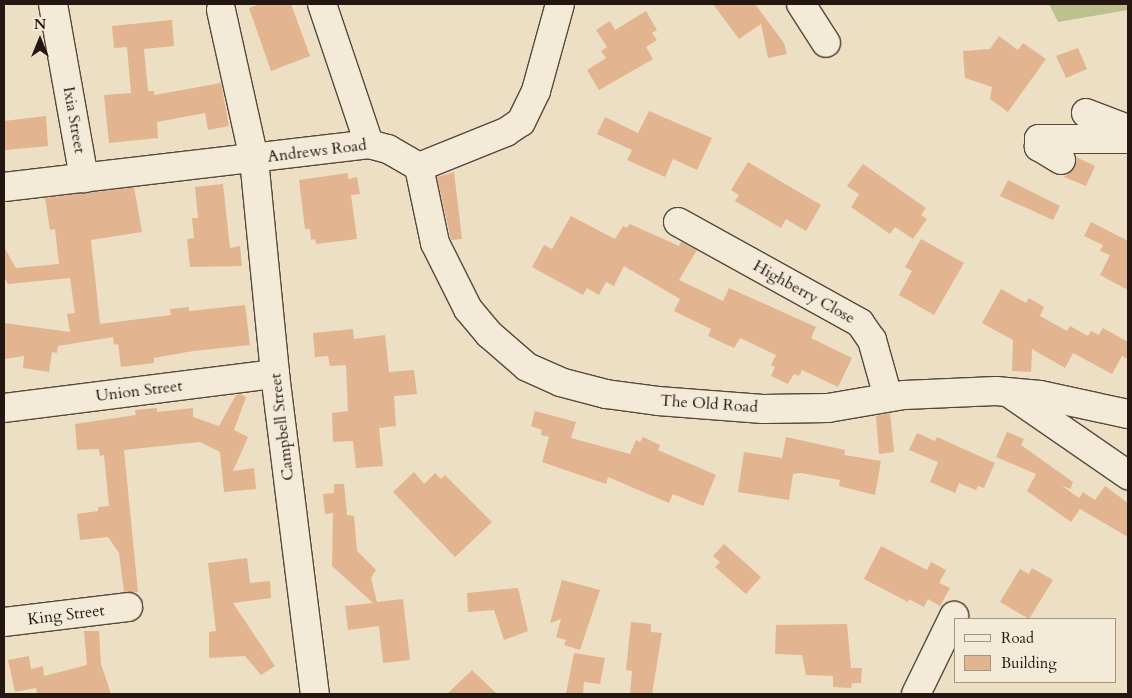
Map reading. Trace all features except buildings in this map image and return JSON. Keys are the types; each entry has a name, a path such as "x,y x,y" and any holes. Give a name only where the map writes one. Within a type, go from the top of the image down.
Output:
{"street":[{"name":"Ixia Street","path":"52,4 84,178"},
{"path":"322,4 369,144"},
{"path":"419,167 506,132 521,122 536,91 560,4"},
{"path":"801,4 826,43"},
{"name":"Campbell Street","path":"221,10 254,159 275,374 315,694"},
{"path":"1086,113 1128,129"},
{"path":"1061,160 1039,147 1039,139 1128,139"},
{"name":"Andrews Road","path":"4,187 369,144 388,149 419,167"},
{"name":"The Old Road","path":"419,167 435,243 448,274 468,309 488,334 527,367 560,382 606,394 658,401 763,409 828,408 888,397 972,391 1008,392 1124,409"},
{"name":"Highberry Close","path":"678,222 860,323 872,340 888,397"},
{"name":"Union Street","path":"4,408 275,374"},
{"path":"1008,392 1128,476"},
{"name":"King Street","path":"4,622 128,607"},
{"path":"916,694 954,616"}],"green space":[{"path":"1049,4 1128,4 1128,10 1058,22"}]}
